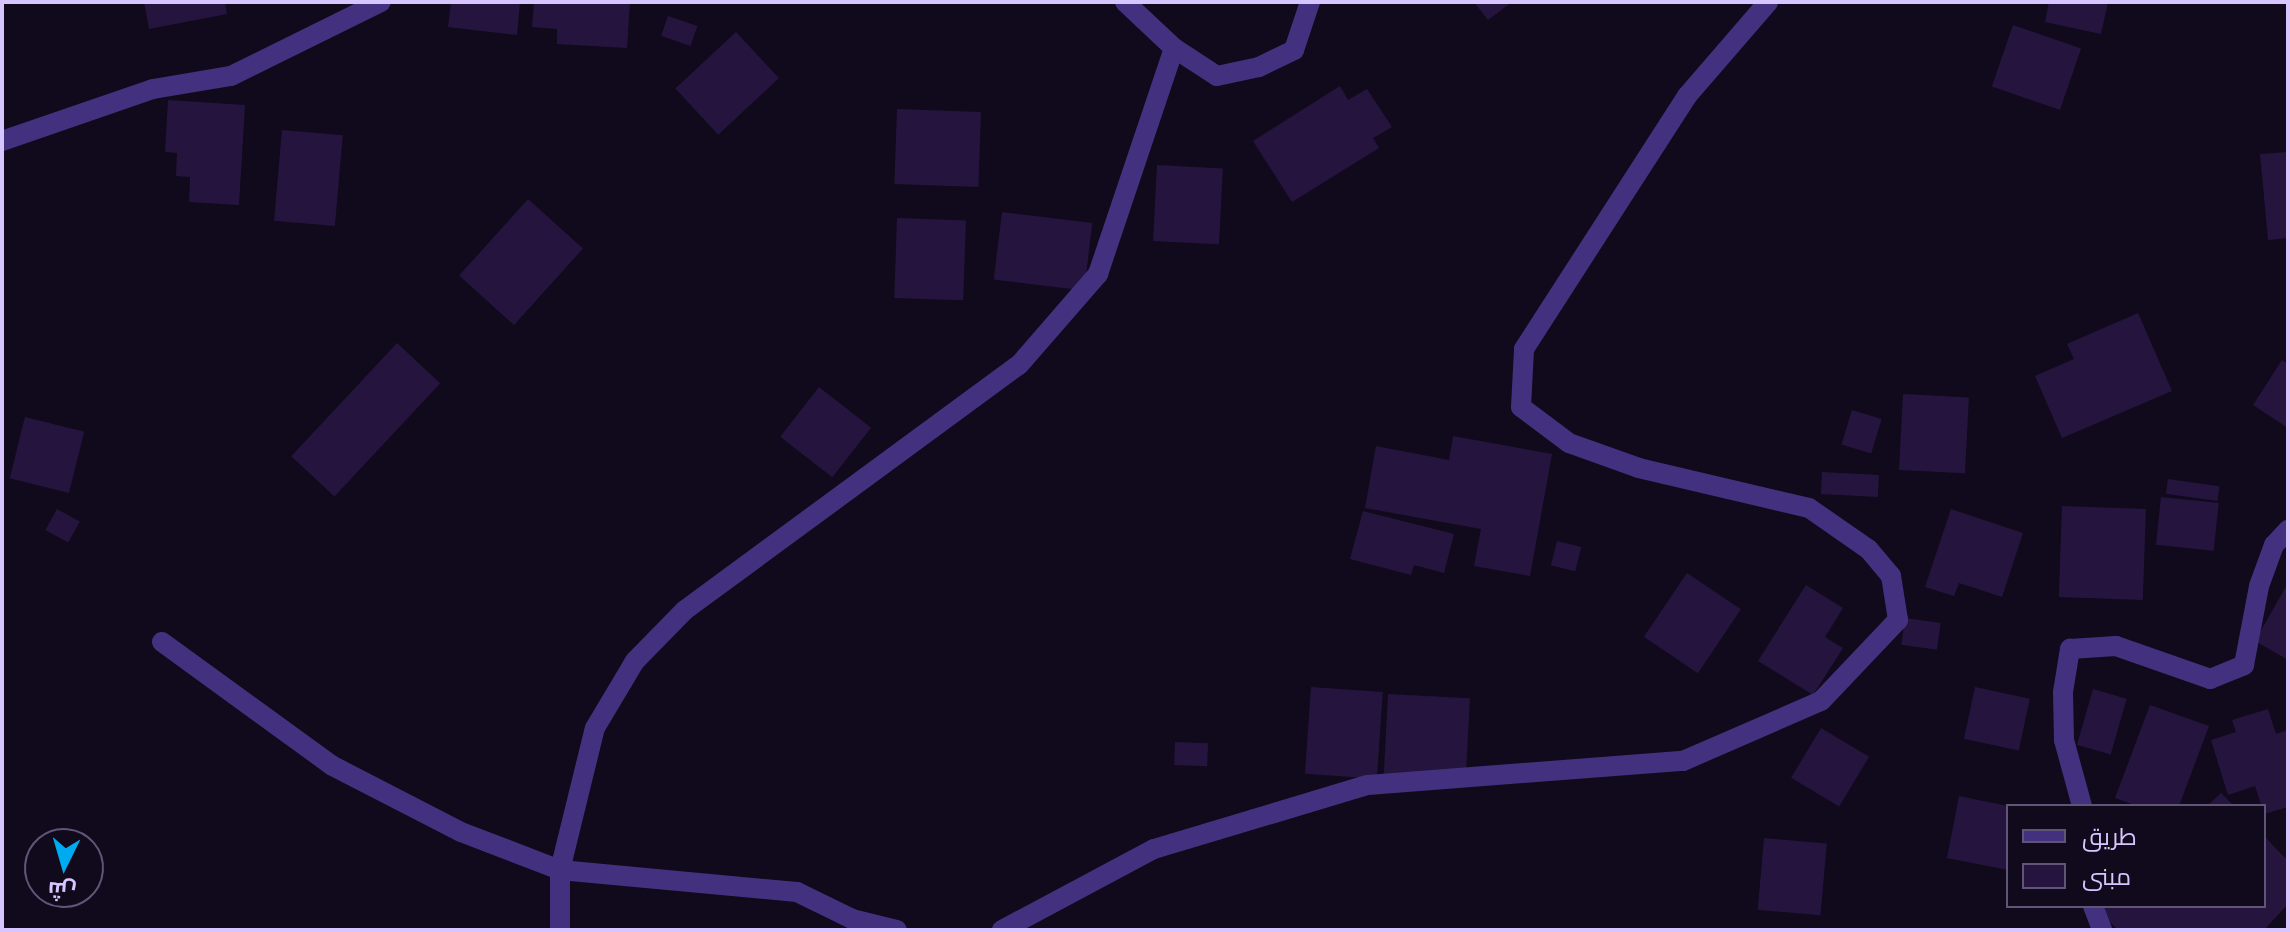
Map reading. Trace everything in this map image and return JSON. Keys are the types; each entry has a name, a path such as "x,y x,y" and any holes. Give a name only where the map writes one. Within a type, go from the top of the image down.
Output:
{"street":[{"path":"2,141 153,89 231,76 381,2"},
{"path":"1125,2 1174,48 1217,76 1259,67 1294,50 1310,2"},
{"path":"1002,930 1154,849 1368,785 1683,761 1821,701 1898,620 1891,576 1868,549 1809,508 1639,468 1569,443 1521,407 1524,349 1687,96 1768,2"},
{"path":"560,930 560,870 595,728 635,661 685,610 1019,365 1098,274 1174,48"},
{"path":"2081,804 2064,740 2063,692 2070,649 2116,646 2210,679 2244,665 2259,586 2274,545 2288,530"},
{"path":"162,642 331,765 461,832 560,870 797,892 852,919 897,930"},
{"path":"2094,908 2102,930"}],"building":[{"path":"144,2 225,2 227,14 149,29"},
{"path":"451,2 520,2 517,35 448,27"},
{"path":"534,2 630,2 627,48 557,44 557,29 532,27"},
{"path":"1474,2 1512,2 1488,20"},
{"path":"2049,2 2108,2 2101,34 2045,22"},
{"path":"668,16 697,26 690,46 661,36"},
{"path":"2013,25 2081,48 2060,110 1992,86"},
{"path":"736,32 779,78 718,135 675,89"},
{"path":"1340,86 1348,100 1367,89 1392,127 1373,138 1379,148 1292,202 1253,141"},
{"path":"168,100 245,105 239,205 189,202 190,177 176,176 177,153 165,152"},
{"path":"897,109 981,112 978,187 894,184"},
{"path":"282,130 343,135 335,226 274,221"},
{"path":"2288,152 2288,238 2268,240 2260,154"},
{"path":"1157,165 1223,168 1219,244 1153,241"},
{"path":"528,199 583,249 514,325 459,276"},
{"path":"1002,212 1092,223 1084,291 994,279"},
{"path":"897,218 966,220 963,300 894,298"},
{"path":"2138,313 2172,391 2062,438 2035,376 2074,359 2067,344"},
{"path":"397,343 440,383 334,497 291,456"},
{"path":"2282,360 2288,364 2288,428 2253,405"},
{"path":"819,387 871,428 832,477 780,437"},
{"path":"1903,394 1969,397 1965,473 1899,470"},
{"path":"1852,410 1882,419 1871,453 1841,444"},
{"path":"25,417 84,432 69,493 10,478"},
{"path":"1453,436 1552,454 1530,576 1474,566 1481,529 1365,508 1376,446 1449,460"},
{"path":"1822,472 1879,475 1878,497 1821,494"},
{"path":"2168,479 2219,486 2217,501 2166,494"},
{"path":"2161,497 2219,503 2214,551 2156,545"},
{"path":"2062,506 2146,509 2143,600 2059,597"},
{"path":"57,509 80,522 68,543 45,530"},
{"path":"1951,509 2023,533 2002,597 1959,583 1954,596 1925,587"},
{"path":"1363,511 1454,534 1444,573 1414,565 1411,575 1350,559"},
{"path":"1557,541 1581,547 1575,571 1551,565"},
{"path":"1687,573 1741,609 1698,673 1644,637"},
{"path":"2288,583 2288,660 2255,641"},
{"path":"1806,585 1843,608 1825,637 1843,648 1813,695 1758,661"},
{"path":"1905,618 1941,623 1937,650 1901,645"},
{"path":"1311,687 1383,692 1377,779 1305,774"},
{"path":"1975,687 2030,699 2019,750 1964,739"},
{"path":"2093,689 2127,699 2111,754 2077,745"},
{"path":"1388,694 1470,698 1466,778 1384,774"},
{"path":"2150,705 2209,726 2180,804 2132,804 2115,798"},
{"path":"2268,709 2276,734 2288,730 2288,807 2266,813 2266,804 2261,804 2255,786 2228,795 2211,740 2236,732 2232,720"},
{"path":"1821,728 1869,757 1839,807 1791,778"},
{"path":"1175,742 1208,743 1207,766 1174,765"},
{"path":"2221,793 2232,804 2209,804"},
{"path":"1959,796 2006,806 2006,870 1947,858"},
{"path":"1764,838 1827,843 1820,915 1758,910"},
{"path":"2266,838 2288,861 2288,904 2264,930 2118,930 2096,908 2266,908"}]}
